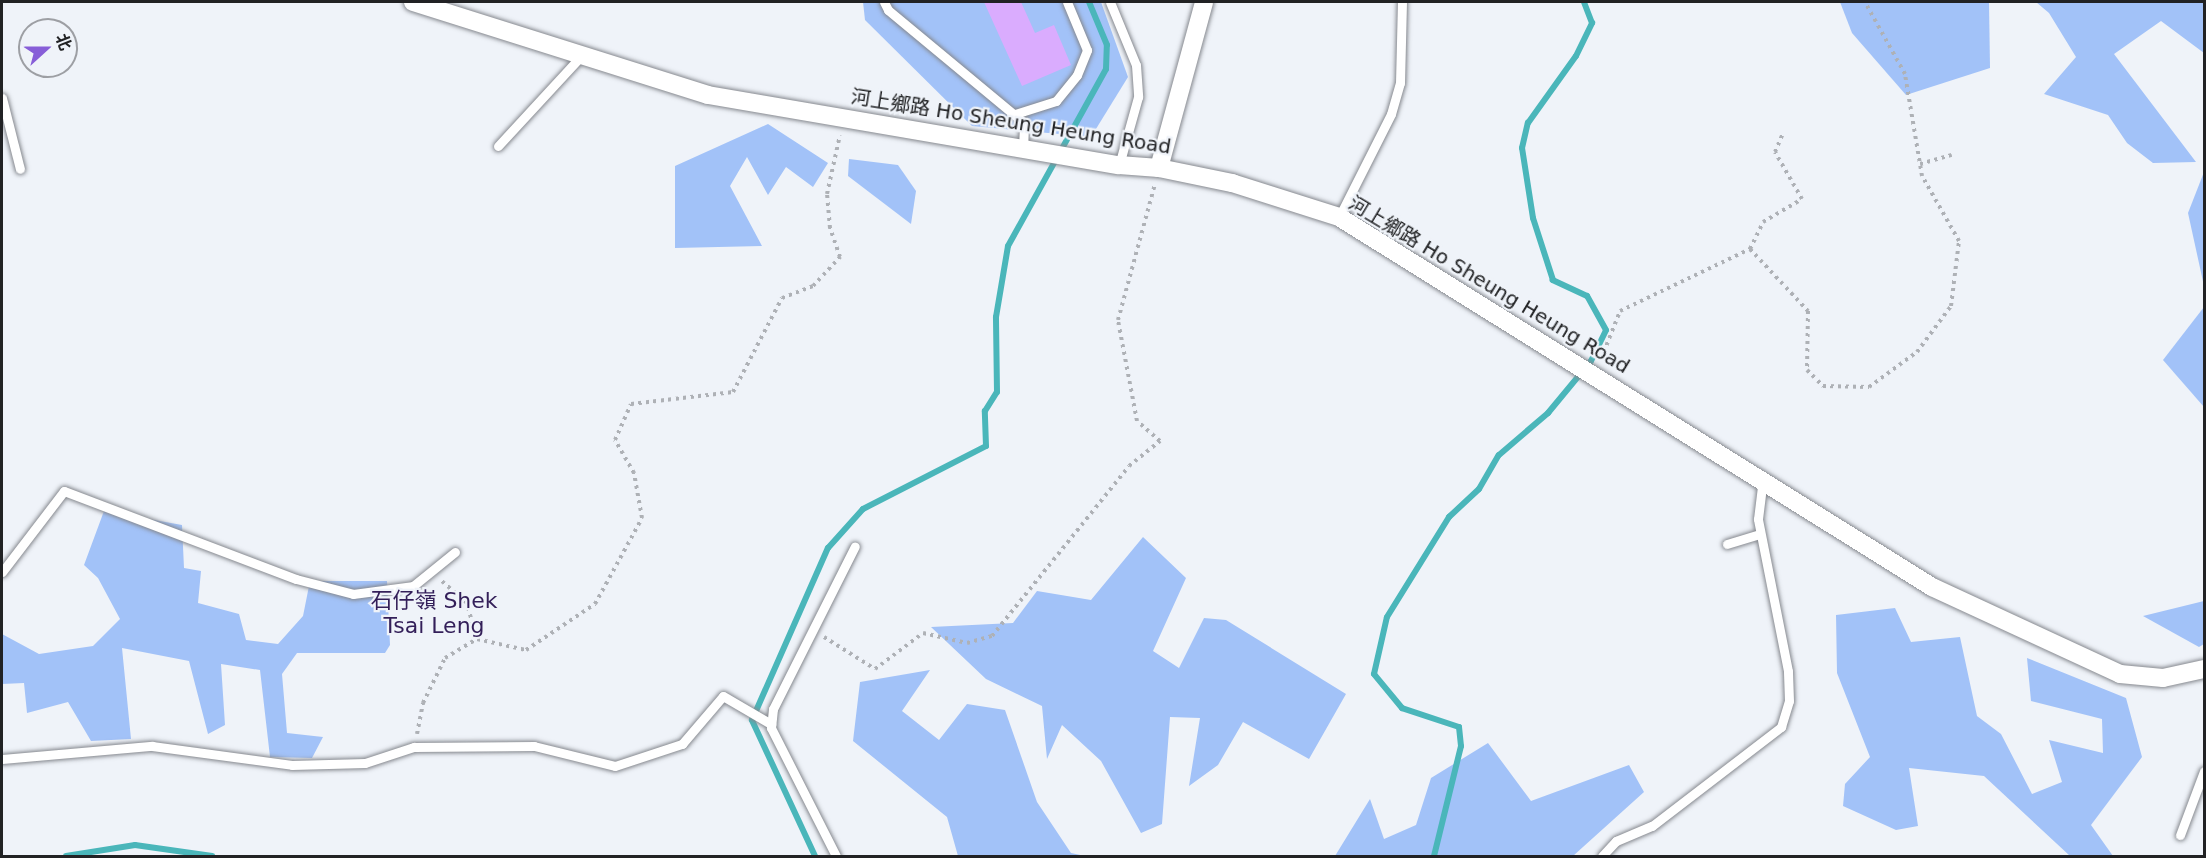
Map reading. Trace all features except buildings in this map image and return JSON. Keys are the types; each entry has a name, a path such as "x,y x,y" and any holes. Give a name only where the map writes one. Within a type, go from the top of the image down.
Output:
{"street":[{"name":"河上鄉路 Ho Sheung Heung Road","path":"413,2 708,95 1119,165 1160,168 1232,183 1339,217 1932,587 2120,674 2163,678 2205,669"},
{"path":"1160,168 1204,2"}],"lane":[{"path":"884,2 888,10 1024,123 1023,148"},
{"path":"1015,114 1056,101 1077,75 1087,50 1067,2"},
{"path":"1110,2 1136,65 1138,97 1119,165"},
{"path":"1339,217 1391,114 1400,83 1402,2"},
{"path":"498,146 581,56"},
{"path":"2,99 20,169"},
{"path":"1602,856 1616,841 1652,826 1781,727 1789,701 1788,671 1760,534 1763,481"},
{"path":"2,572 64,491 296,579 352,594 413,586 434,573 455,552"},
{"path":"1728,544 1760,534"},
{"path":"836,856 775,742 771,724 773,709 855,546"},
{"path":"2,759 152,746 280,764 365,763 414,747 534,746 615,766 682,744 723,696 771,724"},
{"path":"2180,835 2205,771"}],"path":[{"path":"1750,249 1808,311 1807,370 1823,386 1869,387 1917,352 1951,306 1959,241 1922,176 1905,74 1865,2"},
{"path":"414,747 423,703 445,658 477,639 526,650 595,604 642,518 634,473 615,440 631,404 733,392 782,298 813,286 840,257 830,228 827,194 844,117"},
{"path":"1594,375 1620,311 1750,249 1763,222 1802,199 1775,152 1783,133"},
{"path":"1920,164 1952,155"},
{"path":"813,630 875,669 923,633 967,643 992,636 1129,466 1160,441 1137,421 1118,321 1160,168"},
{"path":"434,573 467,603 477,639"}],"shaded area":[{"path":"863,2 1101,2 1128,77 1091,137 972,126 865,20"},
{"path":"1840,2 1989,2 1990,68 1906,95 1852,33"},
{"path":"2036,2 2204,2 2204,53 2161,21 2114,54 2196,162 2153,163 2127,143 2108,115 2044,94 2076,57 2049,13"},
{"path":"768,124 828,163 813,187 786,167 768,195 747,157 730,186 762,246 675,248 675,166"},
{"path":"849,159 898,165 916,191 911,224 848,176"},
{"path":"2204,172 2204,286 2188,213"},
{"path":"2204,307 2204,407 2163,360"},
{"path":"104,511 182,525 184,568 201,571 198,603 239,614 246,640 278,644 303,616 310,581 387,581 390,645 385,653 297,653 282,674 287,733 323,737 312,758 270,757 260,670 221,664 225,725 208,734 189,661 122,648 131,739 91,741 68,702 27,713 24,683 2,684 2,634 39,654 93,646 120,619 98,578 84,565"},
{"path":"1143,537 1186,578 1153,651 1179,668 1204,618 1226,620 1346,694 1309,759 1243,722 1218,765 1189,786 1200,718 1170,717 1162,824 1141,833 1101,761 1062,725 1047,759 1042,706 986,679 931,627 1013,623 1037,591 1091,600"},
{"path":"2204,601 2204,644 2199,647 2143,616"},
{"path":"1895,608 1911,642 1960,637 1977,716 2001,734 2032,794 2062,782 2049,740 2103,753 2102,719 2031,701 2027,658 2126,698 2142,757 2091,825 2113,856 2070,856 1984,776 1909,768 1918,826 1896,830 1843,806 1845,784 1870,757 1837,673 1836,615"},
{"path":"930,670 902,711 939,740 967,704 1005,710 1037,802 1071,853 1085,856 958,856 947,817 853,741 860,682"},
{"path":"1488,743 1531,801 1629,765 1644,792 1573,856 1335,856 1370,799 1384,839 1416,825 1431,778"}],"waterway":[{"path":"815,856 752,720 828,548 863,509 986,446 985,411 997,392 996,317 1008,246 1106,69 1107,45 1089,2"},
{"path":"1434,856 1461,746 1459,727 1402,708 1374,674 1387,617 1449,517 1479,489 1499,455 1548,413 1591,361 1606,330 1587,296 1553,280 1533,218 1522,148 1528,123 1576,56 1592,23 1584,2"},
{"path":"66,856 135,845 212,856"}],"district":[{"name":"石仔嶺 Shek Tsai Leng","path":"434,612"}]}
